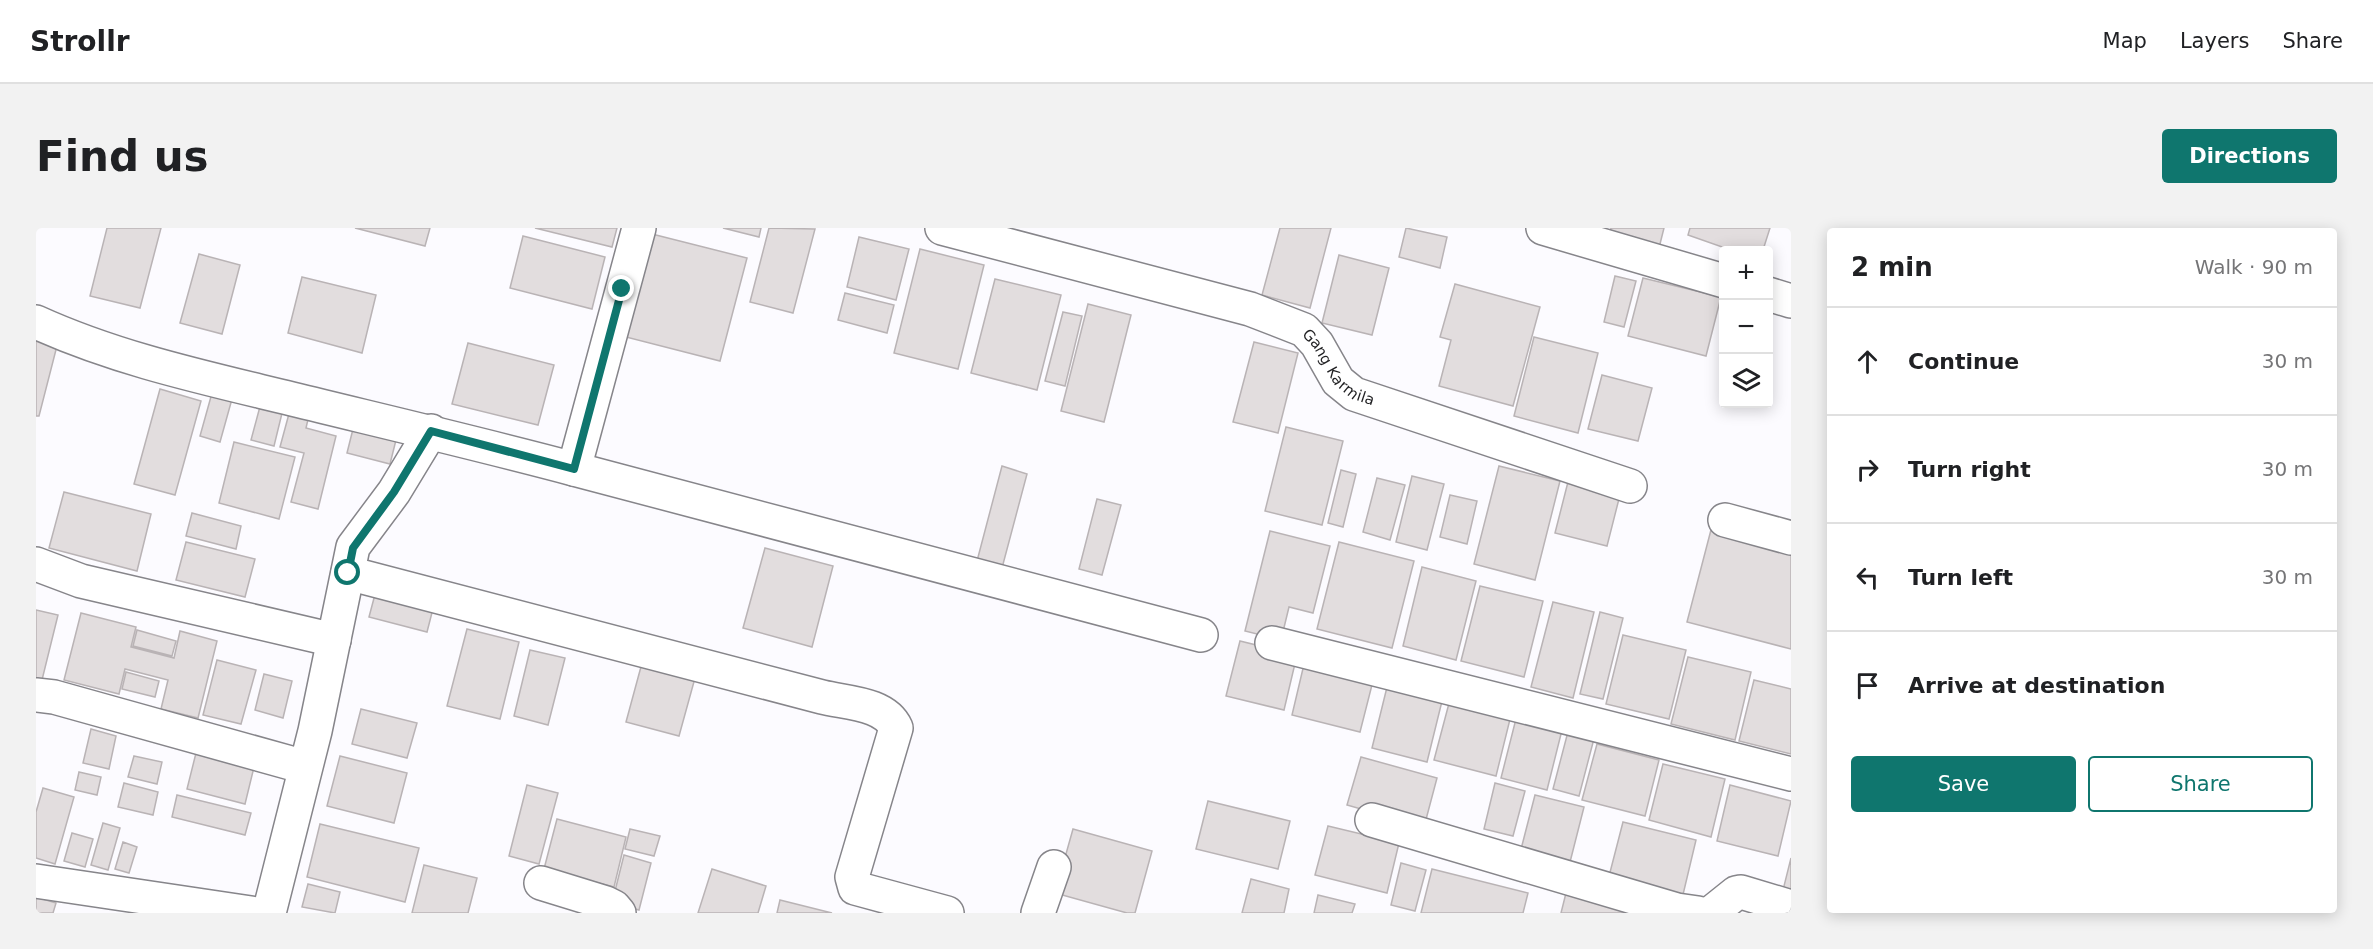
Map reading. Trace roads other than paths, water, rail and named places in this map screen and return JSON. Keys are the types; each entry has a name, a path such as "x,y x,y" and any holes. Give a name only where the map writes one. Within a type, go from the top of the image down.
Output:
{"street":[{"path":"574,469 639,228"},
{"name":"Gang Karmila","path":"942,228 1250,309 1304,330 1317,344 1338,381 1354,394 1630,486"},
{"path":"1543,228 1719,279"},
{"path":"1773,296 1791,301"},
{"path":"36,322 89,344 210,379 431,431 1201,635"},
{"path":"269,913 315,731 353,548 394,492 431,431"},
{"path":"1725,519 1791,538"},
{"path":"36,564 81,581 334,640"},
{"path":"348,573 822,697 880,710 892,717 896,728 852,877 855,888 947,913"},
{"path":"1272,643 1791,774"},
{"path":"36,695 54,697 305,767"},
{"path":"1372,820 1677,910 1698,913"},
{"path":"1038,913 1054,867"},
{"path":"36,881 251,913"},
{"path":"541,883 606,903 619,913"},
{"path":"1711,913 1741,892 1751,893 1791,907"}]}
